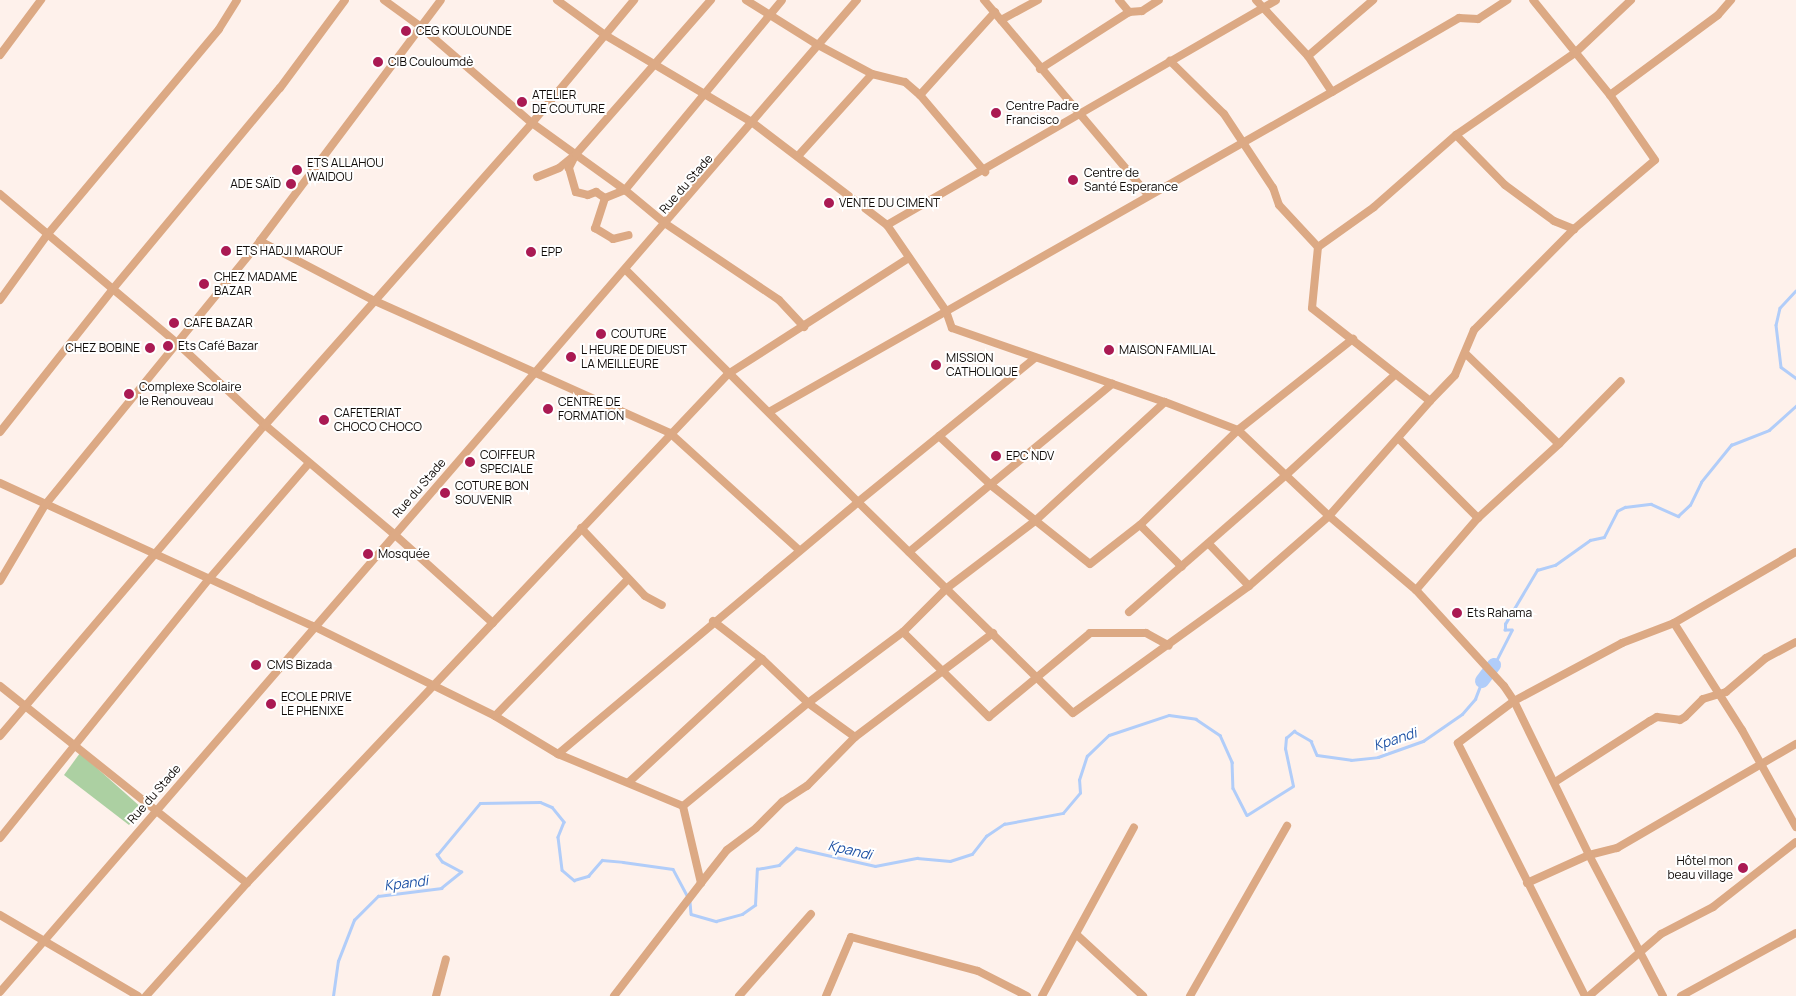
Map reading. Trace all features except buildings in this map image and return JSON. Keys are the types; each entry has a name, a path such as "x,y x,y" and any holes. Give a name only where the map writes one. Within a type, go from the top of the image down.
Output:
{"street":[{"path":"0,55 42,0"},
{"path":"0,300 47,234 219,29 237,0"},
{"path":"0,432 112,290 280,88 345,0"},
{"path":"384,0 421,27 532,124 626,190 666,224 779,300 804,327"},
{"path":"0,581 45,505 260,241 441,0"},
{"path":"557,0 605,35 753,123 887,225 946,310 952,328 1165,402 1238,430 1329,516 1416,590 1504,686 1514,701 1589,855 1664,996"},
{"path":"0,736 265,425 532,124 634,0"},
{"path":"537,177 559,168 576,154 711,0"},
{"path":"746,0 818,45 872,74 905,82 920,95 984,172"},
{"path":"605,198 626,190 782,0"},
{"name":"Rue du Stade","path":"0,992 313,626 666,224 857,0"},
{"path":"984,0 1078,115 1148,195"},
{"path":"1001,20 1038,0"},
{"path":"1119,0 1128,12"},
{"path":"1040,69 1128,12 1142,11 1159,0"},
{"path":"1256,0 1308,56 1332,92"},
{"path":"887,225 984,172 1276,0"},
{"path":"1308,56 1373,0"},
{"path":"769,412 1459,18 1478,19 1507,0"},
{"path":"626,270 728,374 769,412 1073,713 1169,646 1249,586 1329,516 1454,375 1466,354 1474,330 1574,229 1656,160 1610,95 1533,0"},
{"path":"1318,247 1374,207 1456,136 1575,53 1631,0"},
{"path":"1610,95 1718,15 1731,0"},
{"path":"920,95 995,12"},
{"path":"1170,62 1224,114 1273,188 1279,205 1318,247 1312,308 1430,401"},
{"path":"798,156 872,74"},
{"path":"1456,136 1505,185 1554,221 1574,229"},
{"path":"576,154 568,168 576,192 588,195 596,192 605,198"},
{"path":"0,194 177,343 265,425 394,534 493,622"},
{"path":"605,198 595,228 613,239 629,235"},
{"path":"260,241 375,301 670,433 799,550"},
{"path":"146,996 247,883 436,686 493,622 670,433 728,374 909,258"},
{"path":"939,436 992,486 1090,564 1140,525 1238,430 1353,339"},
{"path":"1466,354 1559,444"},
{"path":"558,754 799,550 1035,358"},
{"path":"1129,612 1286,476 1396,374"},
{"path":"1416,590 1478,518 1559,444 1621,381"},
{"path":"909,552 992,486 1112,384"},
{"path":"683,806 808,703 903,632 947,588 1035,521 1165,402"},
{"path":"1399,438 1478,518"},
{"path":"0,838 209,579 309,462"},
{"path":"0,483 313,626 495,716 558,754 683,806"},
{"path":"1140,525 1182,567"},
{"path":"581,528 650,600 662,604"},
{"path":"1209,544 1249,586"},
{"path":"1585,996 1527,884 1458,743 1514,701 1622,643 1674,623 1796,552"},
{"path":"495,716 628,579"},
{"path":"713,622 762,659 808,703 855,737"},
{"path":"1674,623 1720,696 1796,827"},
{"path":"903,632 989,717 1090,633 1146,633 1169,646"},
{"path":"614,996 727,850 756,828 782,802 807,786 855,737 993,633"},
{"path":"1555,782 1657,717 1680,720 1704,699 1720,696 1766,658 1796,642"},
{"path":"629,782 762,659"},
{"path":"0,686 76,744 247,883"},
{"path":"1527,884 1589,855 1616,848 1796,744"},
{"path":"683,806 701,883"},
{"path":"1190,996 1286,826"},
{"path":"1042,996 1077,935 1106,873 1134,827"},
{"path":"1589,996 1661,934 1714,907 1796,842"},
{"path":"739,996 811,914"},
{"path":"0,915 138,996"},
{"path":"1681,996 1796,933"},
{"path":"1077,935 1144,996"},
{"path":"826,996 851,937 978,971 1028,996"},
{"path":"436,996 446,958"}],"green space":[{"path":"80,753 143,809 129,825 64,775"}],"waterway":[{"path":"1796,291 1780,308 1776,325 1781,367 1796,378"},
{"path":"1494,665 1512,630 1505,630 1505,624 1537,570 1555,565 1590,540 1604,537 1617,511 1625,507 1651,504 1678,516 1690,505 1701,482 1731,445 1769,430 1796,406"},
{"path":"1482,681 1494,665"},
{"name":"Kpandi","path":"690,902 691,914 716,921 742,914 755,905 757,869 779,865 796,848 875,866 917,858 950,861 972,854 986,836 1004,824 1063,813 1080,793 1079,780 1087,756 1109,735 1169,715 1196,719 1220,735 1232,762 1233,788 1247,815 1293,786 1285,749 1286,738 1294,731 1311,741 1317,755 1351,760 1378,757 1423,741 1462,714 1475,699 1482,681"},
{"name":"Kpandi","path":"333,996 338,961 354,920 378,896 441,888 461,872 442,862 437,855 480,803 540,802 552,807 564,822 558,837 562,870 574,880 588,876 602,860 673,869 688,897"}],"place":[{"name":"CEG KOULOUNDE","path":"406,31"},
{"name":"CIB Couloumdè","path":"378,62"},
{"name":"ATELIER DE COUTURE","path":"522,102"},
{"name":"Centre Padre Francisco","path":"996,113"},
{"name":"ETS ALLAHOU WAIDOU","path":"297,170"},
{"name":"Centre de Santé Esperance","path":"1073,180"},
{"name":"ADE SAÏD","path":"291,184"},
{"name":"VENTE DU CIMENT","path":"829,203"},
{"name":"ETS HADJI MAROUF","path":"226,251"},
{"name":"EPP","path":"531,252"},
{"name":"CHEZ MADAME BAZAR","path":"204,284"},
{"name":"CAFE BAZAR","path":"174,323"},
{"name":"COUTURE","path":"601,334"},
{"name":"Ets Café Bazar","path":"168,346"},
{"name":"CHEZ BOBINE","path":"150,348"},
{"name":"MAISON FAMILIAL","path":"1109,350"},
{"name":"L HEURE DE DIEUST LA MEILLEURE","path":"571,357"},
{"name":"MISSION CATHOLIQUE","path":"936,365"},
{"name":"Complexe Scolaire le Renouveau","path":"129,394"},
{"name":"CENTRE DE FORMATION","path":"548,409"},
{"name":"CAFETERIAT CHOCO CHOCO","path":"324,420"},
{"name":"EPC NDV","path":"996,456"},
{"name":"COIFFEUR SPECIALE","path":"470,462"},
{"name":"COTURE BON SOUVENIR","path":"445,493"},
{"name":"Mosquée","path":"368,554"},
{"name":"Ets Rahama","path":"1457,613"},
{"name":"CMS Bizada","path":"256,665"},
{"name":"ECOLE PRIVE LE PHENIXE","path":"271,704"},
{"name":"Hôtel mon beau village","path":"1743,868"}]}
